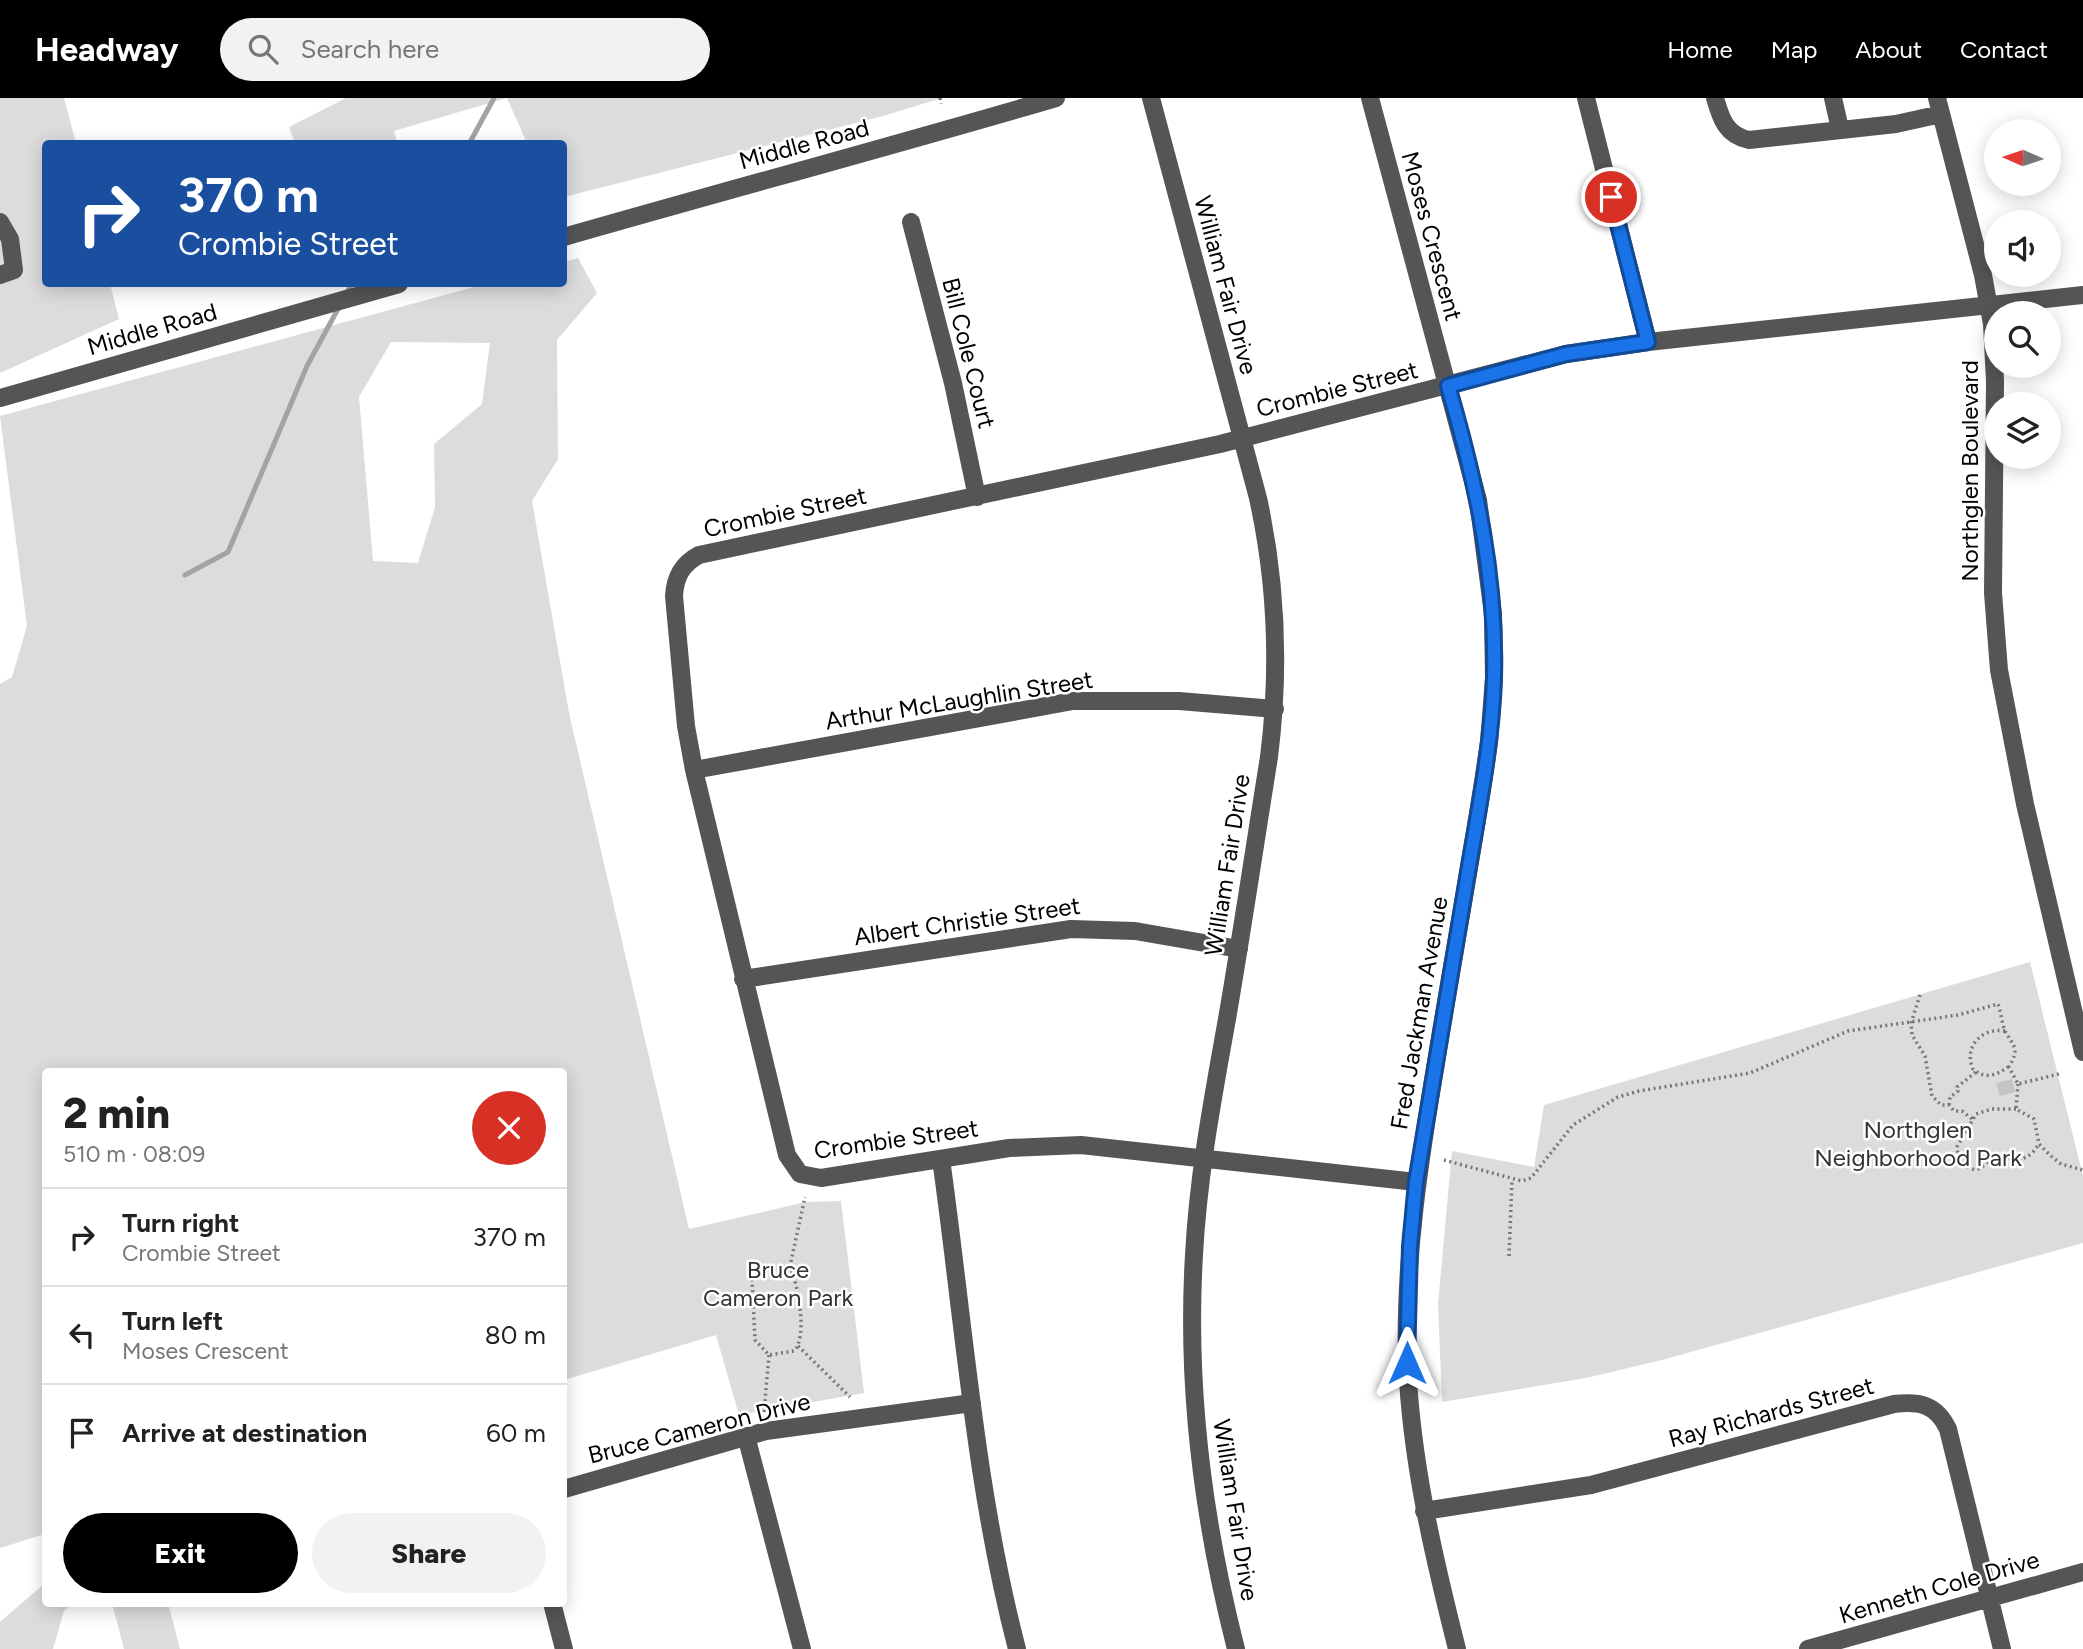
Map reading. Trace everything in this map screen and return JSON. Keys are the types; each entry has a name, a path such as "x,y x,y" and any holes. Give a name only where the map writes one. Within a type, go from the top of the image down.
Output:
{"street":[{"name":"Middle Road","path":"567,235 785,173 855,157 1056,98"},
{"name":"William Fair Drive","path":"1151,98 1258,498 1270,562 1277,630 1275,709 1205,1156 1194,1255 1194,1396 1199,1463 1213,1546 1236,1649"},
{"name":"Moses Crescent","path":"1370,98 1448,386"},
{"path":"1586,98 1648,342"},
{"path":"1715,98 1723,125 1740,138 1760,139 1896,124 1939,106"},
{"path":"1833,98 1840,129"},
{"name":"Northglen Boulevard","path":"1939,106 1988,301"},
{"path":"0,222 10,239 15,271 0,275"},
{"name":"Bill Cole Court","path":"911,222 953,383 977,497"},
{"name":"Middle Road","path":"0,398 388,287"},
{"name":"Crombie Street","path":"2020,301 2083,295"},
{"name":"Crombie Street","path":"1416,1182 1205,1156 1068,1145 1009,1148 821,1178 800,1174 793,1168 787,1155 743,979 686,726 674,596 675,583 689,560 699,555 1242,438 1566,354 1648,342 1984,305"},
{"name":"Northglen Boulevard","path":"1995,378 1993,593 1999,670 2025,804 2083,1052"},
{"name":"Fred Jackman Avenue","path":"1448,386 1478,500 1487,554 1493,614 1494,678 1482,794 1416,1182 1410,1246 1407,1363 1415,1458 1424,1511 1457,1649"},
{"name":"Arthur McLaughlin Street","path":"694,770 1073,702 1179,701 1275,709"},
{"name":"Albert Christie Street","path":"743,979 1071,929 1135,931 1238,949"},
{"path":"941,1159 989,1530 1017,1649"},
{"name":"Bruce Cameron Drive","path":"567,1488 746,1436 807,1424 972,1403"},
{"name":"Ray Richards Street","path":"1424,1511 1591,1485 1894,1404 1922,1403 1942,1416 1948,1429 2002,1649"},
{"path":"746,1436 802,1649"},
{"name":"Kenneth Cole Drive","path":"1808,1649 2083,1572"},
{"path":"553,1607 564,1649"}],"path":[{"path":"940,98 941,104"},
{"path":"1920,995 1911,1023 1912,1034 1925,1056 1932,1096 1941,1105 1949,1105"},
{"path":"1444,1160 1512,1181 1531,1178 1573,1125 1618,1097 1639,1091 1750,1073 1848,1031 1911,1023 1998,1004 2005,1031 2012,1037 2015,1051 2009,1067 1994,1075 1976,1072 1957,1087 1958,1091 1950,1097 1949,1105 1954,1111 1962,1111 1972,1119"},
{"path":"1976,1072 1969,1056 1973,1044 1987,1032 2005,1031"},
{"path":"2009,1067 2018,1084 2016,1109"},
{"path":"2018,1084 2059,1074"},
{"path":"2039,1144 2030,1155 2020,1160 1998,1158 1980,1169 1964,1167 1955,1153 1972,1119 1992,1109 2016,1109 2034,1119 2039,1144 2061,1164 2083,1170"},
{"path":"1509,1256 1512,1181"},
{"path":"769,1355 794,1351 798,1346 802,1328 790,1266 805,1197"},
{"path":"764,1412 769,1355 755,1339 752,1282 754,1274 761,1269 790,1266"},
{"path":"798,1346 850,1397"}],"green space":[{"path":"0,98 64,98 75,140 42,140 42,287 111,287 119,319 0,373"},
{"path":"346,98 507,98 394,131 396,140 294,140 289,127"},
{"path":"507,98 942,98 883,116 567,196 567,140 526,140"},
{"name":"Bruce Cameron Park","path":"578,258 597,293 557,340 558,459 532,501 569,713 689,1229 806,1202 841,1201 864,1393 739,1415 716,1335 567,1379 567,1068 42,1068 42,1535 0,1548 0,684 12,677 27,626 0,416 474,287 567,287 567,261","holes":["391,342 490,343 482,404 434,444 435,507 418,563 373,561 359,397"]},
{"name":"Northglen Neighborhood Park","path":"2030,962 2083,1176 2083,1243 1662,1360 1586,1378 1442,1402 1438,1304 1452,1151 1534,1167 1544,1105"},
{"path":"42,1586 42,1607 68,1607 64,1611 53,1649 0,1649 0,1622"},
{"path":"113,1607 169,1607 180,1649 124,1649"}],"building":[{"path":"2012,1079 2015,1092 2000,1096 1996,1083"}],"waterway":[{"path":"471,140 494,98"},
{"path":"345,295 350,287"},
{"path":"185,575 228,552 307,366 339,307"}],"route":[{"path":"1407,1363 1407,1303 1416,1182 1482,794 1494,678 1493,614 1487,554 1478,500 1448,386 1566,354 1648,342 1611,197"}]}
